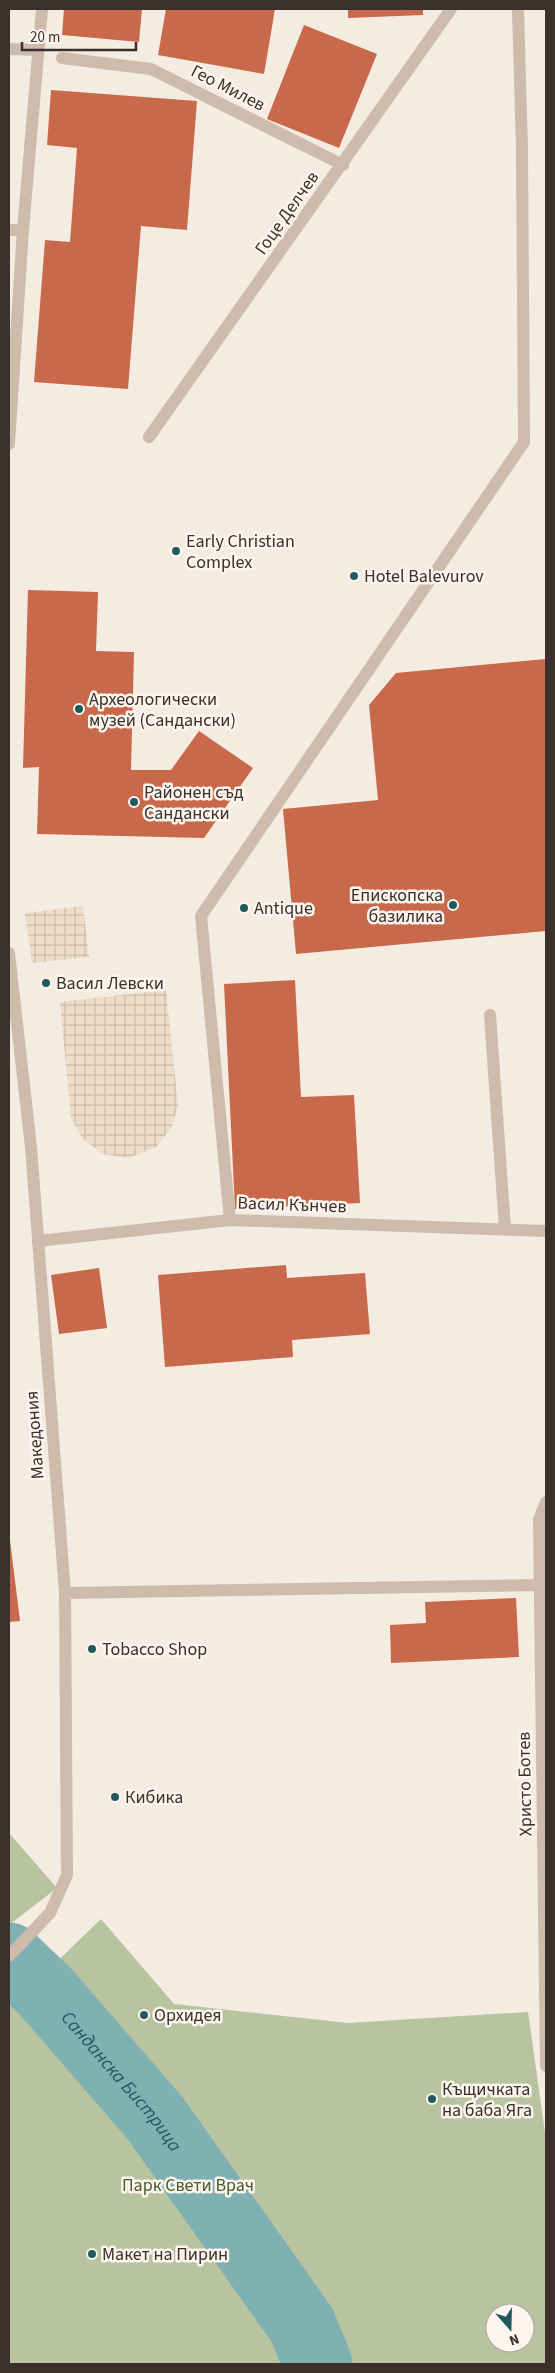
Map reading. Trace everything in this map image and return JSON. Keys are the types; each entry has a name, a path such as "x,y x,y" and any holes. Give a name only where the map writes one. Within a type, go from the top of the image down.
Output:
{"street":[{"path":"9,444 23,230 42,9"},
{"name":"Гоце Делчев","path":"149,437 451,9"},
{"path":"230,1220 201,916 524,442 522,150 518,9"},
{"path":"9,48 38,50"},
{"name":"Гео Милев","path":"62,58 151,69 342,165"},
{"path":"9,230 23,230"},
{"name":"Македония","path":"9,953 31,1147 65,1593 67,1875 50,1913 9,1956"},
{"path":"490,1015 505,1229"},
{"name":"Васил Кънчев","path":"38,1241 230,1220 546,1231"},
{"name":"Христо Ботев","path":"546,1502 540,1520 546,2066"},
{"path":"65,1593 540,1585"}],"green space":[{"path":"9,1833 57,1888 9,1925"},
{"name":"Парк Свети Врач","path":"101,1919 174,2004 348,2023 528,2012 546,2140 546,2364 9,2364 9,2008"}],"shaded area":[{"path":"83,906 89,957 32,963 25,913"},
{"path":"166,990 178,1106 172,1127 156,1147 129,1158 103,1154 83,1139 71,1118 60,1002"}],"building":[{"path":"64,9 142,9 139,42 62,35"},
{"path":"166,9 275,9 264,74 158,55"},
{"path":"348,9 423,9 423,15 348,18"},
{"path":"304,25 377,54 339,148 267,119"},
{"path":"51,90 197,101 187,230 141,226 128,389 34,382 45,240 70,242 77,148 47,145"},
{"path":"28,590 98,592 96,651 134,652 131,770 171,770 199,731 253,768 204,838 37,834 39,767 23,768"},
{"path":"546,659 546,931 296,954 283,809 378,800 369,705 396,673"},
{"path":"295,980 301,1097 354,1095 360,1203 235,1209 224,984"},
{"path":"286,1265 287,1278 365,1273 370,1334 292,1340 293,1357 165,1367 158,1275"},
{"path":"99,1268 107,1328 59,1334 51,1275"},
{"path":"9,1532 20,1621 9,1622"},
{"path":"516,1598 519,1657 391,1663 390,1625 426,1623 425,1602"}],"waterway":[{"name":"Санданска Бистрица","path":"9,1957 45,1991 155,2118 302,2325 318,2364"}],"place":[{"name":"Early Christian Complex","path":"176,551"},
{"name":"Hotel Balevurov","path":"354,576"},
{"name":"Археологически музей (Сандански)","path":"79,709"},
{"name":"Районен съд Сандански","path":"134,802"},
{"name":"Епископска базилика","path":"453,905"},
{"name":"Antique","path":"244,908"},
{"name":"Васил Левски","path":"46,983"},
{"name":"Tobacco Shop","path":"92,1649"},
{"name":"Кибика","path":"115,1797"},
{"name":"Орхидея","path":"144,2015"},
{"name":"Къщичката на баба Яга","path":"432,2099"},
{"name":"Макет на Пирин","path":"92,2254"}]}
